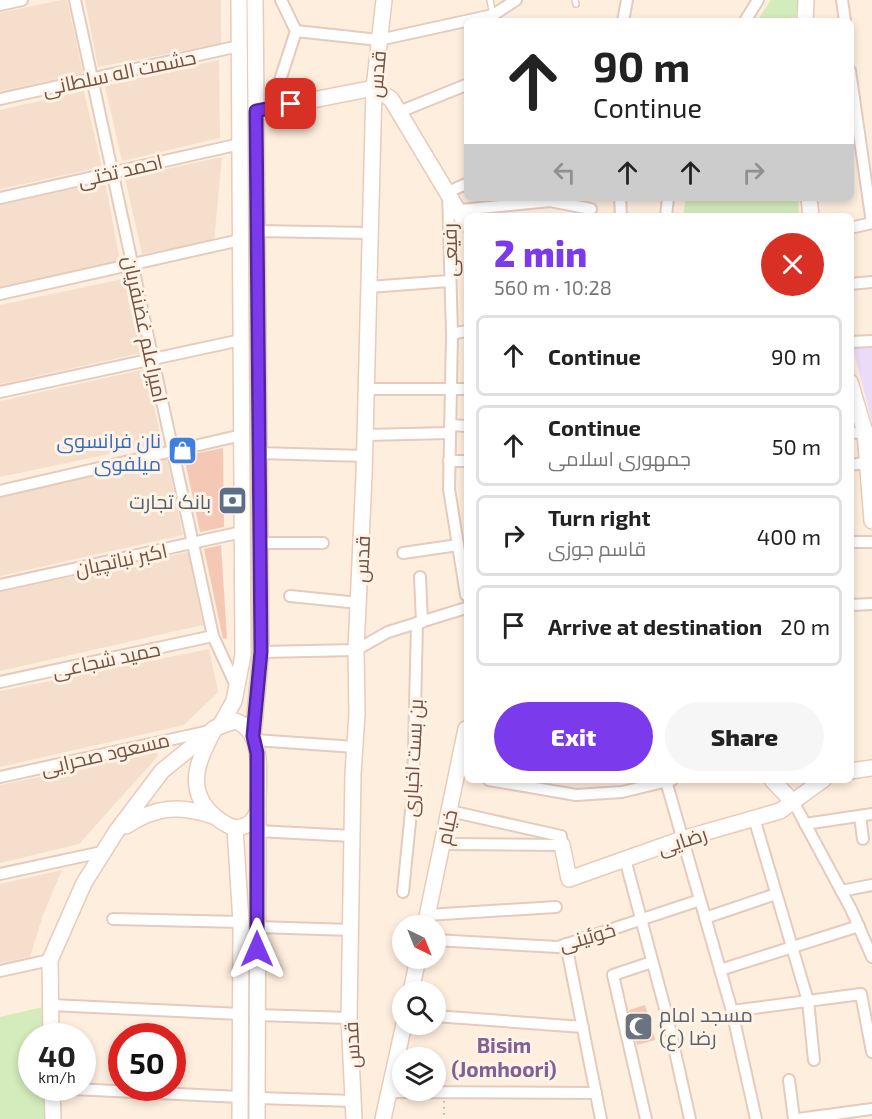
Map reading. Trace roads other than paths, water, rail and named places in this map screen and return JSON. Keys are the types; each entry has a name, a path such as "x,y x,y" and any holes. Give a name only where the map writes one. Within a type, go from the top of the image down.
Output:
{"main road":[{"path":"215,817 197,793 197,765 215,728 234,700 243,655 238,0"},
{"path":"255,0 263,110 257,231 261,652 254,738 258,809 257,1119"},
{"name":"قدس","path":"354,1119 349,1018 356,650 365,435 374,88 384,0"},
{"path":"805,18 806,0"},
{"path":"263,110 374,88 391,99 463,217"},
{"path":"854,399 870,462 872,521"},
{"path":"51,1023 50,960 84,883 116,832 162,771 215,728 235,721 243,724 254,738"},
{"name":"خیام","path":"427,915 450,812 462,775 464,752"},
{"path":"854,770 872,768"},
{"path":"775,783 794,803"},
{"name":"رضایی","path":"562,845 569,879 682,839 780,811 819,783"},
{"path":"116,832 144,814 167,808 184,807 215,817 235,828 248,825 258,809"},
{"path":"235,828 241,922 240,1119"},
{"path":"383,1119 402,1035"},
{"path":"52,1101 52,1119"}],"street":[{"path":"0,5 22,0"},
{"name":"امیراعلم غضنفریان","path":"75,0 213,636 237,689"},
{"path":"263,110 296,31 281,0"},
{"path":"479,18 493,15 516,0"},
{"path":"624,18 627,0"},
{"path":"747,18 758,0"},
{"path":"842,0 845,18"},
{"path":"296,31 379,40 464,21"},
{"name":"حشمت اله سلطانی","path":"0,99 239,46"},
{"path":"399,112 464,86"},
{"path":"854,99 872,223 854,227"},
{"name":"احمد تختی","path":"0,198 240,144"},
{"path":"448,192 464,184"},
{"name":"رفیعی","path":"448,192 452,334 449,489 464,582"},
{"path":"483,213 544,201"},
{"path":"554,201 591,208"},
{"path":"257,231 370,233"},
{"path":"0,294 240,240"},
{"path":"369,287 449,281"},
{"path":"854,284 872,282"},
{"path":"452,334 464,332"},
{"path":"0,392 241,340"},
{"path":"854,342 872,341"},
{"path":"366,389 464,389"},
{"path":"365,435 464,426"},
{"path":"0,491 242,435"},
{"path":"258,453 364,456"},
{"path":"449,461 464,461"},
{"path":"854,464 870,462"},
{"name":"اکبر نباتچیان","path":"0,585 242,532"},
{"path":"854,542 872,542"},
{"path":"259,543 323,543"},
{"path":"403,553 458,545"},
{"name":"بن بست اخباری","path":"402,892 413,791 420,577"},
{"path":"290,596 359,603"},
{"path":"854,605 872,604"},
{"path":"261,652 356,650 388,632 464,609"},
{"name":"حمید شجاعی","path":"0,682 213,636"},
{"name":"مسعود صحرایی","path":"0,777 215,728"},
{"path":"254,738 355,747"},
{"path":"506,783 576,795 622,792 660,783"},
{"path":"669,783 682,839 732,1011 756,1119"},
{"path":"794,803 842,891 872,957"},
{"path":"443,844 562,845 561,836 450,812"},
{"path":"805,824 872,814"},
{"path":"860,816 862,839"},
{"path":"754,818 808,1001 814,1060"},
{"path":"258,831 352,836"},
{"path":"0,874 102,852"},
{"path":"625,859 690,1119"},
{"path":"842,891 872,885"},
{"path":"705,918 776,894"},
{"name":"خوئینی","path":"446,941 558,947 700,900"},
{"path":"446,918 556,907"},
{"path":"113,919 241,922"},
{"path":"720,970 859,926"},
{"path":"257,927 352,930"},
{"path":"566,944 601,1119"},
{"path":"0,971 50,960"},
{"path":"646,1119 613,975 652,962"},
{"path":"732,1011 861,994 872,1052"},
{"path":"51,1005 240,1014"},
{"path":"257,1015 349,1018"},
{"path":"446,1017 583,1027"},
{"path":"789,1080 796,1119 872,1111"},
{"path":"96,1090 240,1097"},
{"path":"390,1092 596,1093"},
{"path":"257,1098 354,1101"},
{"path":"863,1119 872,1111"}],"lane":[{"path":"490,0 493,15"}],"place":[{"name":"نان فرانسوی میلفوی","path":"182,451"},
{"name":"بانک تجارت","path":"232,501"},
{"name":"مسجد امام رضا (ع)","path":"638,1026"}],"district":[{"name":"Bisim (Jomhoori)","path":"504,1056"}]}
